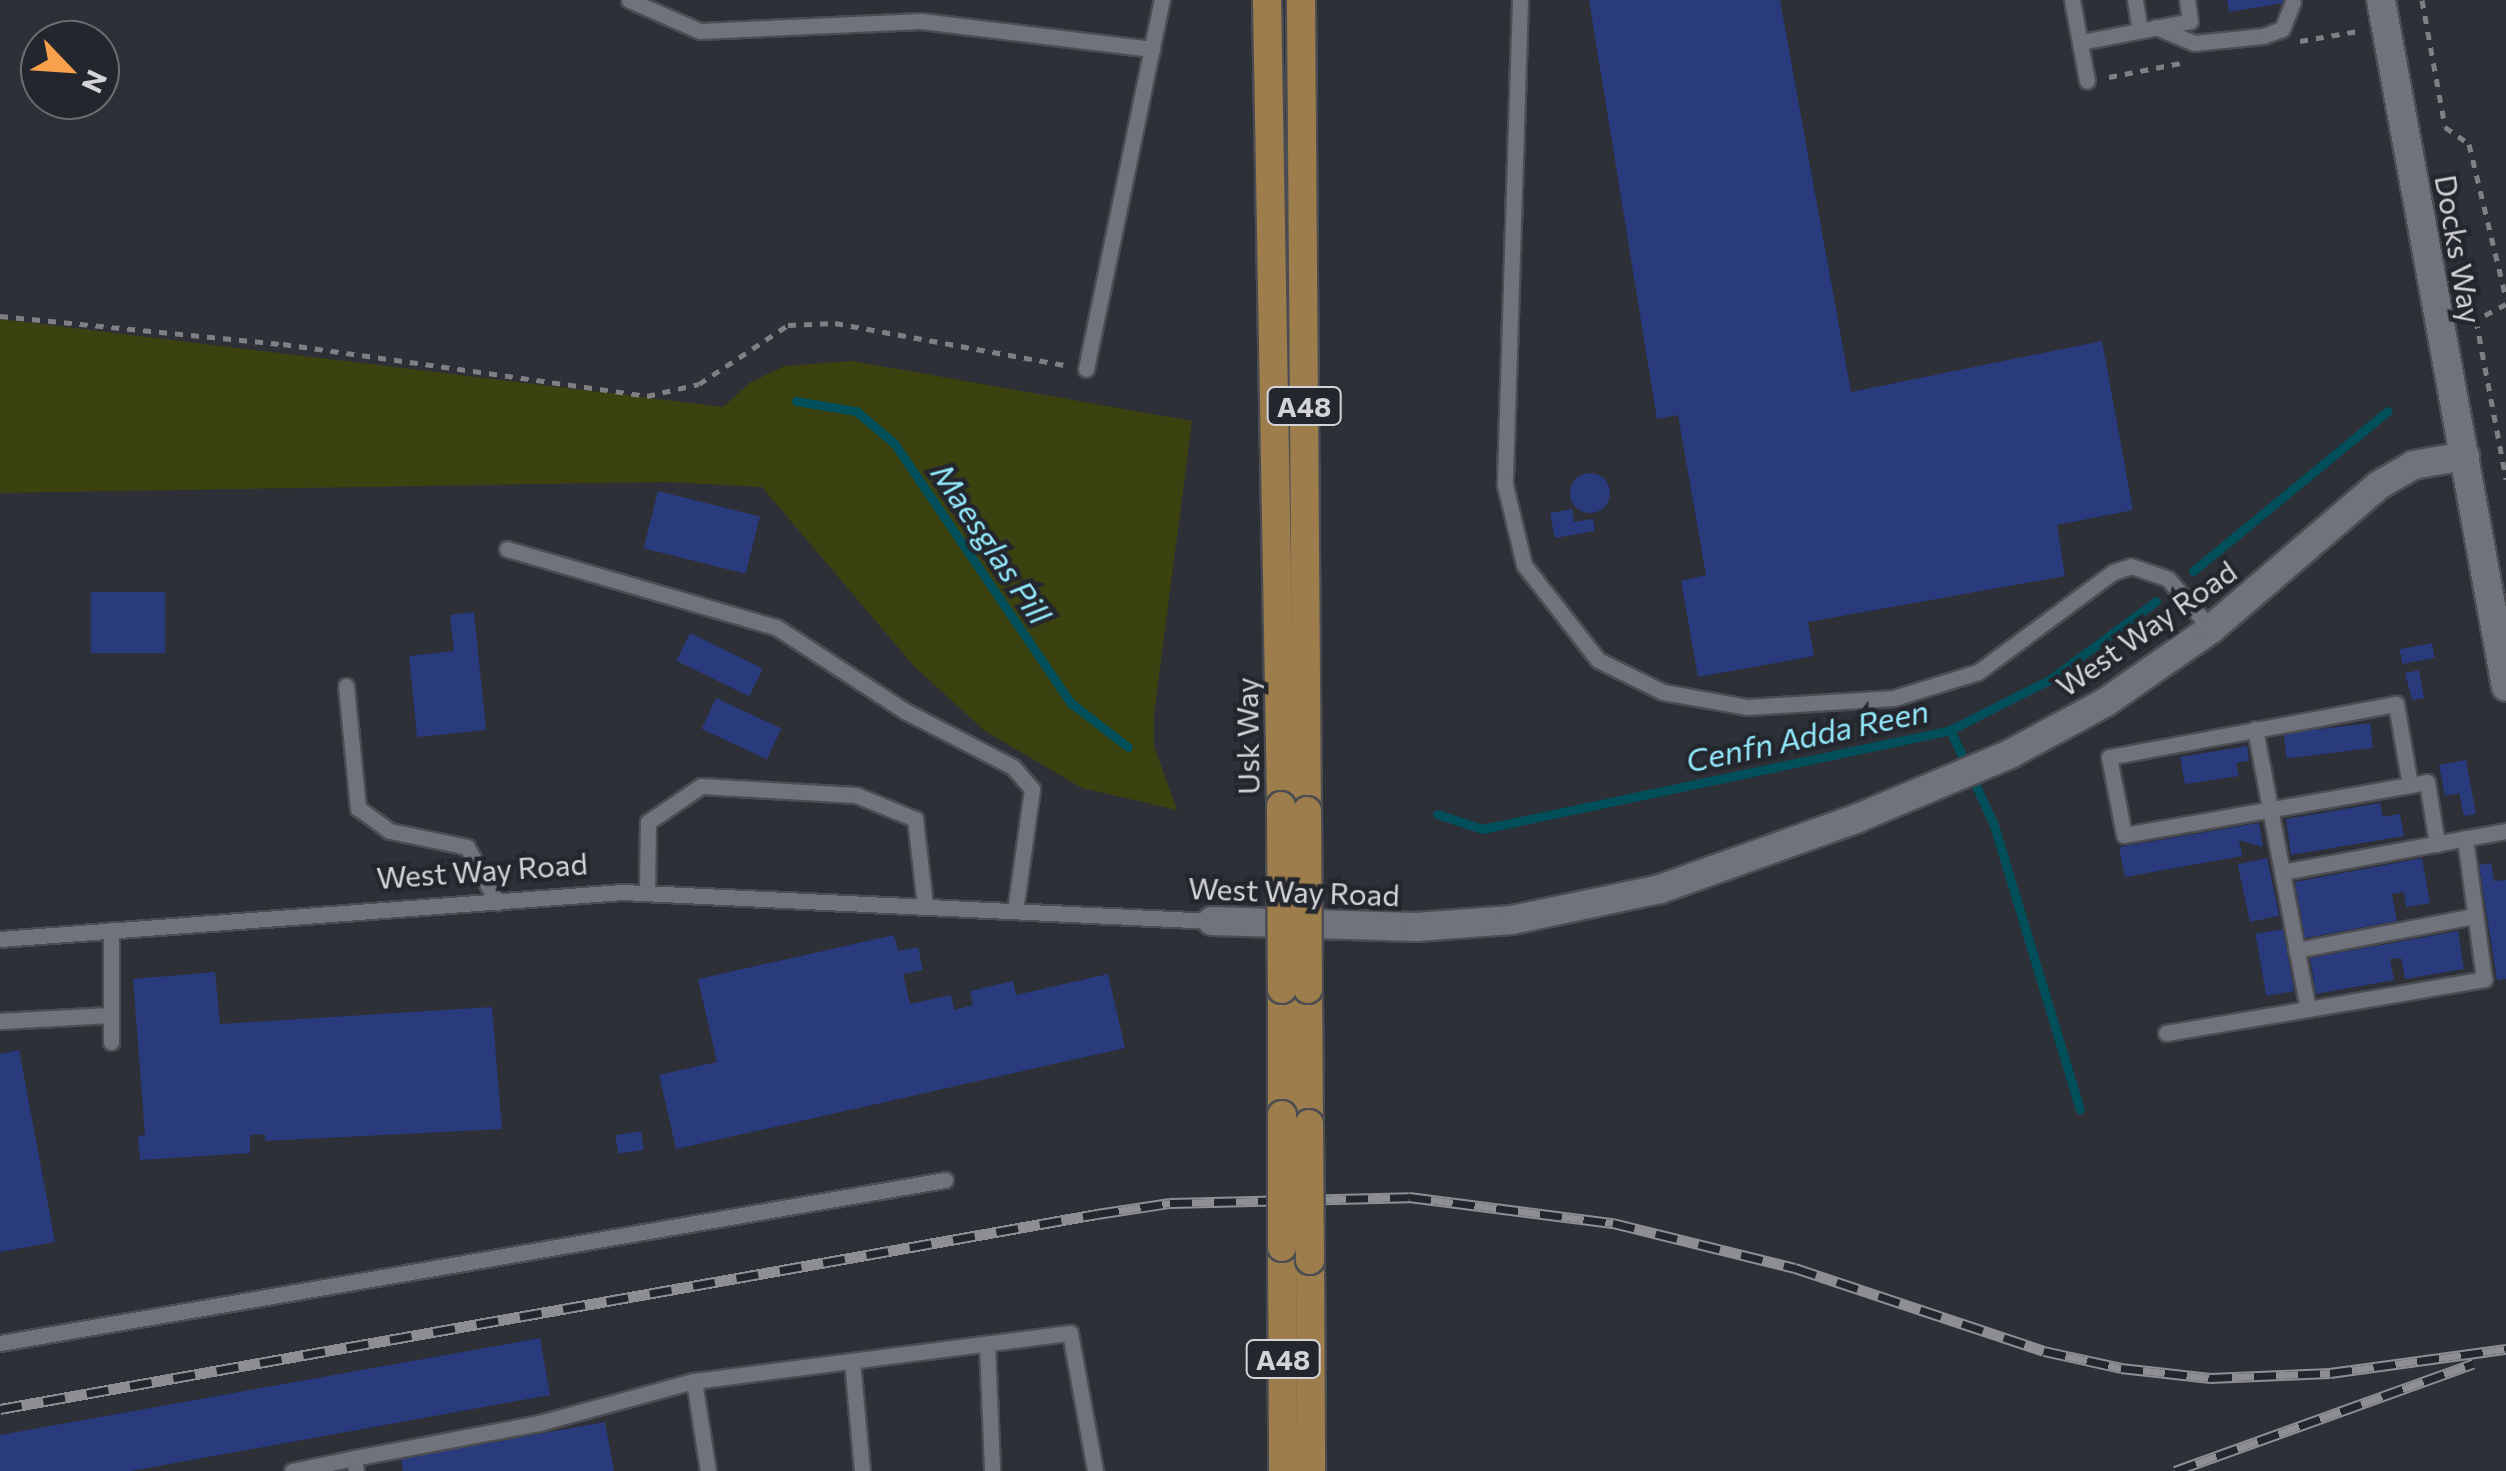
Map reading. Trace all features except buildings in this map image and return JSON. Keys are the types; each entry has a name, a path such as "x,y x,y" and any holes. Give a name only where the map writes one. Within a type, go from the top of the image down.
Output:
{"main road":[{"name":"Usk Way","path":"1267,0 1294,808"},
{"name":"Usk Way","path":"1301,0 1294,989 1295,1120 1310,1260 1311,1471"},
{"name":"Usk Way","path":"1284,1471 1282,1248 1295,1120"}],"street":[{"name":"Docks Way","path":"2382,0 2502,642 2506,686"},
{"name":"West Way Road","path":"1212,921 1450,927 1660,888 1858,818 2010,754 2106,702 2210,629 2379,485 2413,465 2465,456"}],"lane":[{"path":"629,0 700,32 921,22 1152,49"},
{"path":"1086,369 1162,0"},
{"path":"1520,0 1504,485 1524,565 1598,660 1663,692 1747,707 1894,698 1978,672 2132,566 2168,579 2210,629"},
{"path":"2072,0 2087,81"},
{"path":"2135,0 2148,28 2194,43 2262,36 2282,29 2293,2"},
{"path":"2081,42 2190,21 2186,0"},
{"path":"507,549 776,627 905,711 1013,767 1032,790 1016,911"},
{"path":"346,686 358,808 390,830 466,846 497,902"},
{"path":"2410,786 2396,704 2109,757 2124,835 2410,786 2428,782 2438,844"},
{"path":"2255,729 2308,1010"},
{"path":"647,892 648,822 701,786 856,796 914,819 925,906"},
{"path":"2282,872 2506,831"},
{"path":"2166,1033 2484,979 2464,838"},
{"name":"West Way Road","path":"0,939 647,892 1212,921"},
{"path":"2296,950 2475,916"},
{"path":"111,930 111,1042"},
{"path":"0,1021 112,1015"},
{"path":"0,1343 945,1180"},
{"path":"292,1471 355,1464 538,1423 694,1381 1070,1333 1095,1471"},
{"path":"986,1344 992,1471"},
{"path":"852,1361 862,1471"},
{"path":"694,1381 708,1471"}],"path":[{"path":"2422,0 2445,127 2468,144 2506,301 2476,320 2506,479"},
{"path":"0,316 282,344 647,396 699,384 788,324 836,323 1086,369"}],"green space":[{"path":"0,319 723,407 751,382 785,366 852,361 1192,421 1154,714 1154,746 1177,810 1082,788 985,731 913,665 762,487 667,482 0,493"}],"waterway":[{"name":"Maesglas Pill","path":"796,401 856,411 894,443 1071,703 1128,747"},
{"name":"Cenfn Adda Reen","path":"2193,571 2388,411"},
{"name":"Cenfn Adda Reen","path":"1437,814 1482,829 1950,730 2049,680 2156,601"},
{"path":"1950,730 1994,825 2080,1109"}],"railway":[{"path":"0,1409 1170,1203 1409,1197 1613,1223 1795,1268 2044,1351 2121,1368 2210,1378 2330,1373 2506,1349"},
{"path":"2175,1471 2473,1364"}]}
